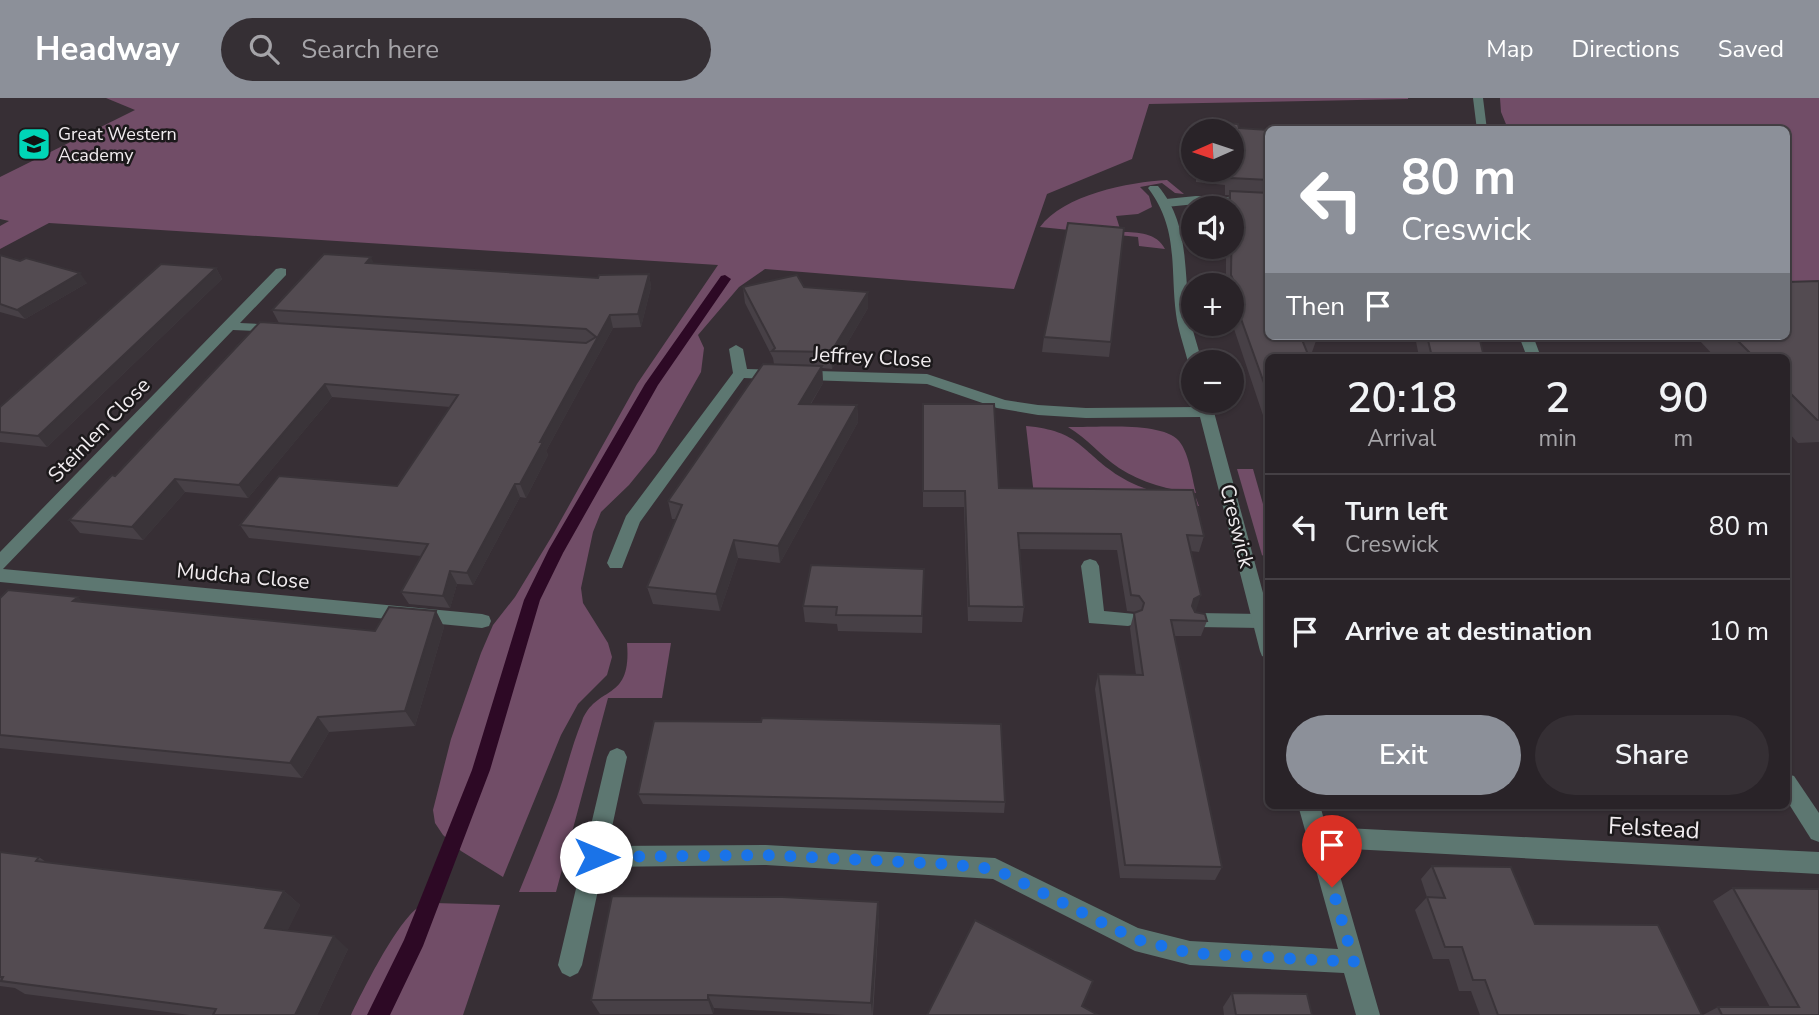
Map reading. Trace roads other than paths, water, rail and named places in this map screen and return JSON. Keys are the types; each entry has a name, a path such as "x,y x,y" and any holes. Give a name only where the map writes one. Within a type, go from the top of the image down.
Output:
{"street":[{"path":"1478,98 1482,126"},
{"path":"1154,188 1166,203 1180,258 1184,315 1192,350"},
{"path":"1166,203 1196,200 1265,202"},
{"name":"Steinlen Close","path":"2,575 281,272"},
{"path":"229,326 298,331"},
{"path":"616,563 632,520 740,373 736,349"},
{"name":"Jeffrey Close","path":"740,373 927,379 947,382 984,399 1003,404 1054,411 1181,407"},
{"name":"Creswick","path":"1208,413 1265,636"},
{"path":"1090,566 1096,618 1128,619"},
{"name":"Mudcha Close","path":"2,575 482,621"},
{"path":"1198,620 1261,621"},
{"path":"570,965 617,757"},
{"path":"1790,788 1819,832"},
{"path":"1311,809 1368,1015"},
{"name":"Felstead","path":"1318,837 1819,863"},
{"path":"596,857 766,855 995,869 1135,939 1179,950 1354,962"}],"waterway":[{"path":"378,1015 412,946 481,770 532,600 555,553 652,384 725,279"}],"place":[{"name":"Great Western Academy","path":"34,144"}]}
